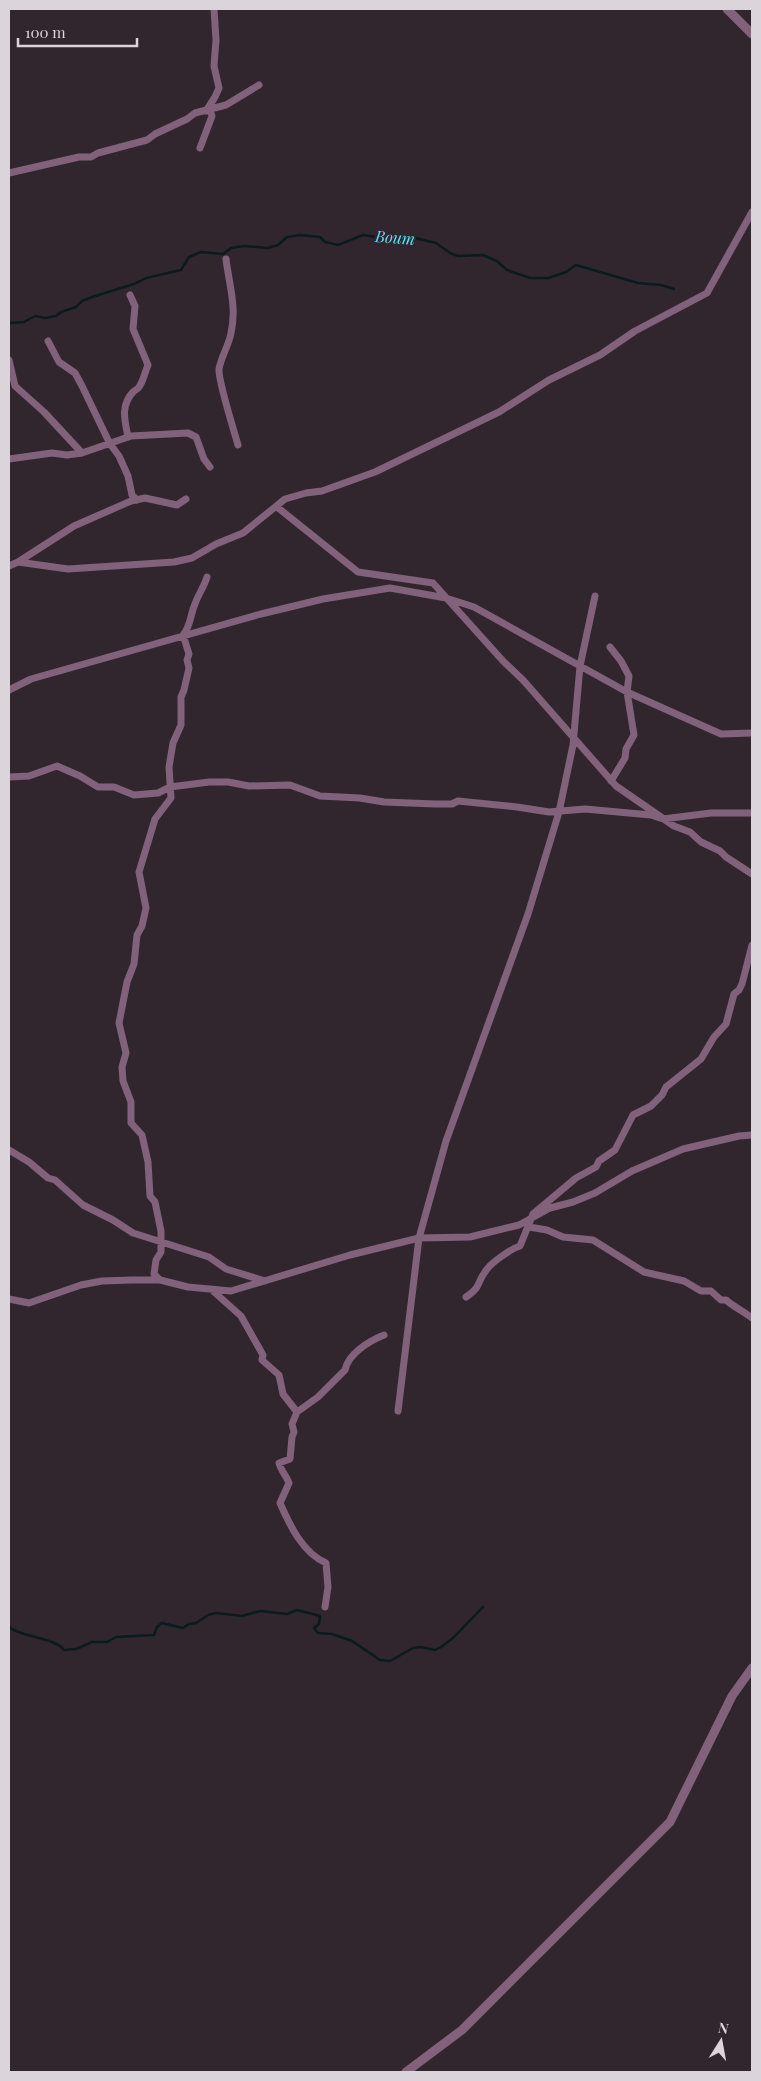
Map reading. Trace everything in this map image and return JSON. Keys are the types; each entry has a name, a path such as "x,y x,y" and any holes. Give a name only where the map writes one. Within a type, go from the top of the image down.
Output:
{"street":[{"path":"208,111 216,98 219,88 214,66 216,40 214,9"},
{"path":"727,9 752,34"},
{"path":"9,173 79,157 91,157 98,152 140,143 187,119 195,112 208,111 226,105 259,85"},
{"path":"200,148 212,116 208,111"},
{"path":"18,562 68,569 174,562 192,558 216,544 244,533 285,499 322,491 375,472 499,412 549,380 600,355 635,330 707,293 752,212"},
{"path":"226,260 228,280 234,301 231,333 219,370 238,445"},
{"path":"128,437 124,423 128,401 133,392 140,387 148,365 133,329 135,306 130,295"},
{"path":"48,341 59,362 75,373 110,444 119,456 128,476 132,495 137,500"},
{"path":"9,360 15,386 44,412 82,454"},
{"path":"9,459 52,452 67,455 82,454 128,437 148,434 188,433 196,438 204,459 210,467"},
{"path":"9,566 74,526 137,500 145,498 177,505 186,499"},
{"path":"277,507 358,572 433,583 523,680 611,781 663,819 674,826 690,832 701,842 720,850 726,857 752,874"},
{"path":"160,1280 154,1274 156,1260 161,1252 160,1231 155,1202 150,1196 148,1162 142,1135 131,1123 131,1102 123,1081 122,1067 126,1053 119,1023 127,982 134,964 137,935 142,926 146,908 139,872 156,819 171,798 169,767 173,743 181,725 181,697 189,668 187,660 189,654 183,635 189,624 194,606 203,591 207,577"},
{"path":"9,690 31,679 183,635 296,606 390,588 446,598 474,607 627,692 720,734 752,733"},
{"path":"398,1411 419,1238 446,1141 528,914 559,812 574,738 580,666 595,596"},
{"path":"610,647 621,661 629,676 627,692 634,735 626,749 625,758 611,781"},
{"path":"9,777 29,776 57,766 80,776 98,787 114,787 134,795 158,793 170,787 209,782 228,782 248,786 290,786 320,796 418,804 452,804 458,801 550,812 585,809 663,819 711,813 752,813"},
{"path":"466,1297 477,1289 482,1274 487,1268 512,1249 520,1246 529,1227 530,1219 543,1205 576,1178 596,1168 600,1161 615,1150 634,1115 651,1106 662,1095 666,1087 700,1058 726,1024 734,994 742,984 752,945"},
{"path":"9,1299 29,1303 81,1285 102,1281 160,1280 188,1288 231,1291 350,1255 419,1238 476,1236 519,1225 550,1208 573,1202 595,1193 632,1171 683,1149 739,1136 752,1135"},
{"path":"9,1150 29,1162 48,1178 55,1180 83,1205 142,1237 209,1257 226,1268 266,1281"},
{"path":"529,1227 548,1230 563,1237 593,1240 644,1272 684,1281 701,1291 711,1291 721,1300 726,1300 733,1307 752,1318"},
{"path":"213,1291 240,1316 264,1355 262,1360 279,1374 283,1394 298,1412"},
{"path":"325,1607 328,1587 326,1563 316,1559 301,1542 287,1520 280,1503 289,1482 286,1475 281,1472 279,1463 290,1459 294,1432 292,1424 298,1412 318,1397 345,1370 346,1365 355,1353 370,1341 384,1335"},
{"path":"406,2072 462,2030 670,1822 700,1757 732,1696 752,1668"}],"waterway":[{"name":"Boum","path":"9,323 24,322 35,316 45,318 56,316 92,297 134,284 146,278 181,270 189,257 201,252 223,254 231,248 244,246 268,248 278,245 287,237 300,235 320,237 325,242 338,245 363,235 384,238 415,238 436,243 458,256 483,255 497,261 507,270 530,278 548,278 566,272 576,265 638,283 661,285 674,289"},
{"path":"9,1627 15,1631 53,1642 64,1650 76,1649 92,1642 107,1642 116,1637 154,1635 157,1627 162,1623 183,1628 216,1613 242,1616 260,1611 287,1614 297,1610 320,1616 319,1624 314,1628 318,1633 332,1634 352,1641 380,1660 390,1661 413,1648 421,1647 435,1650 441,1647 453,1638 483,1607"}]}
